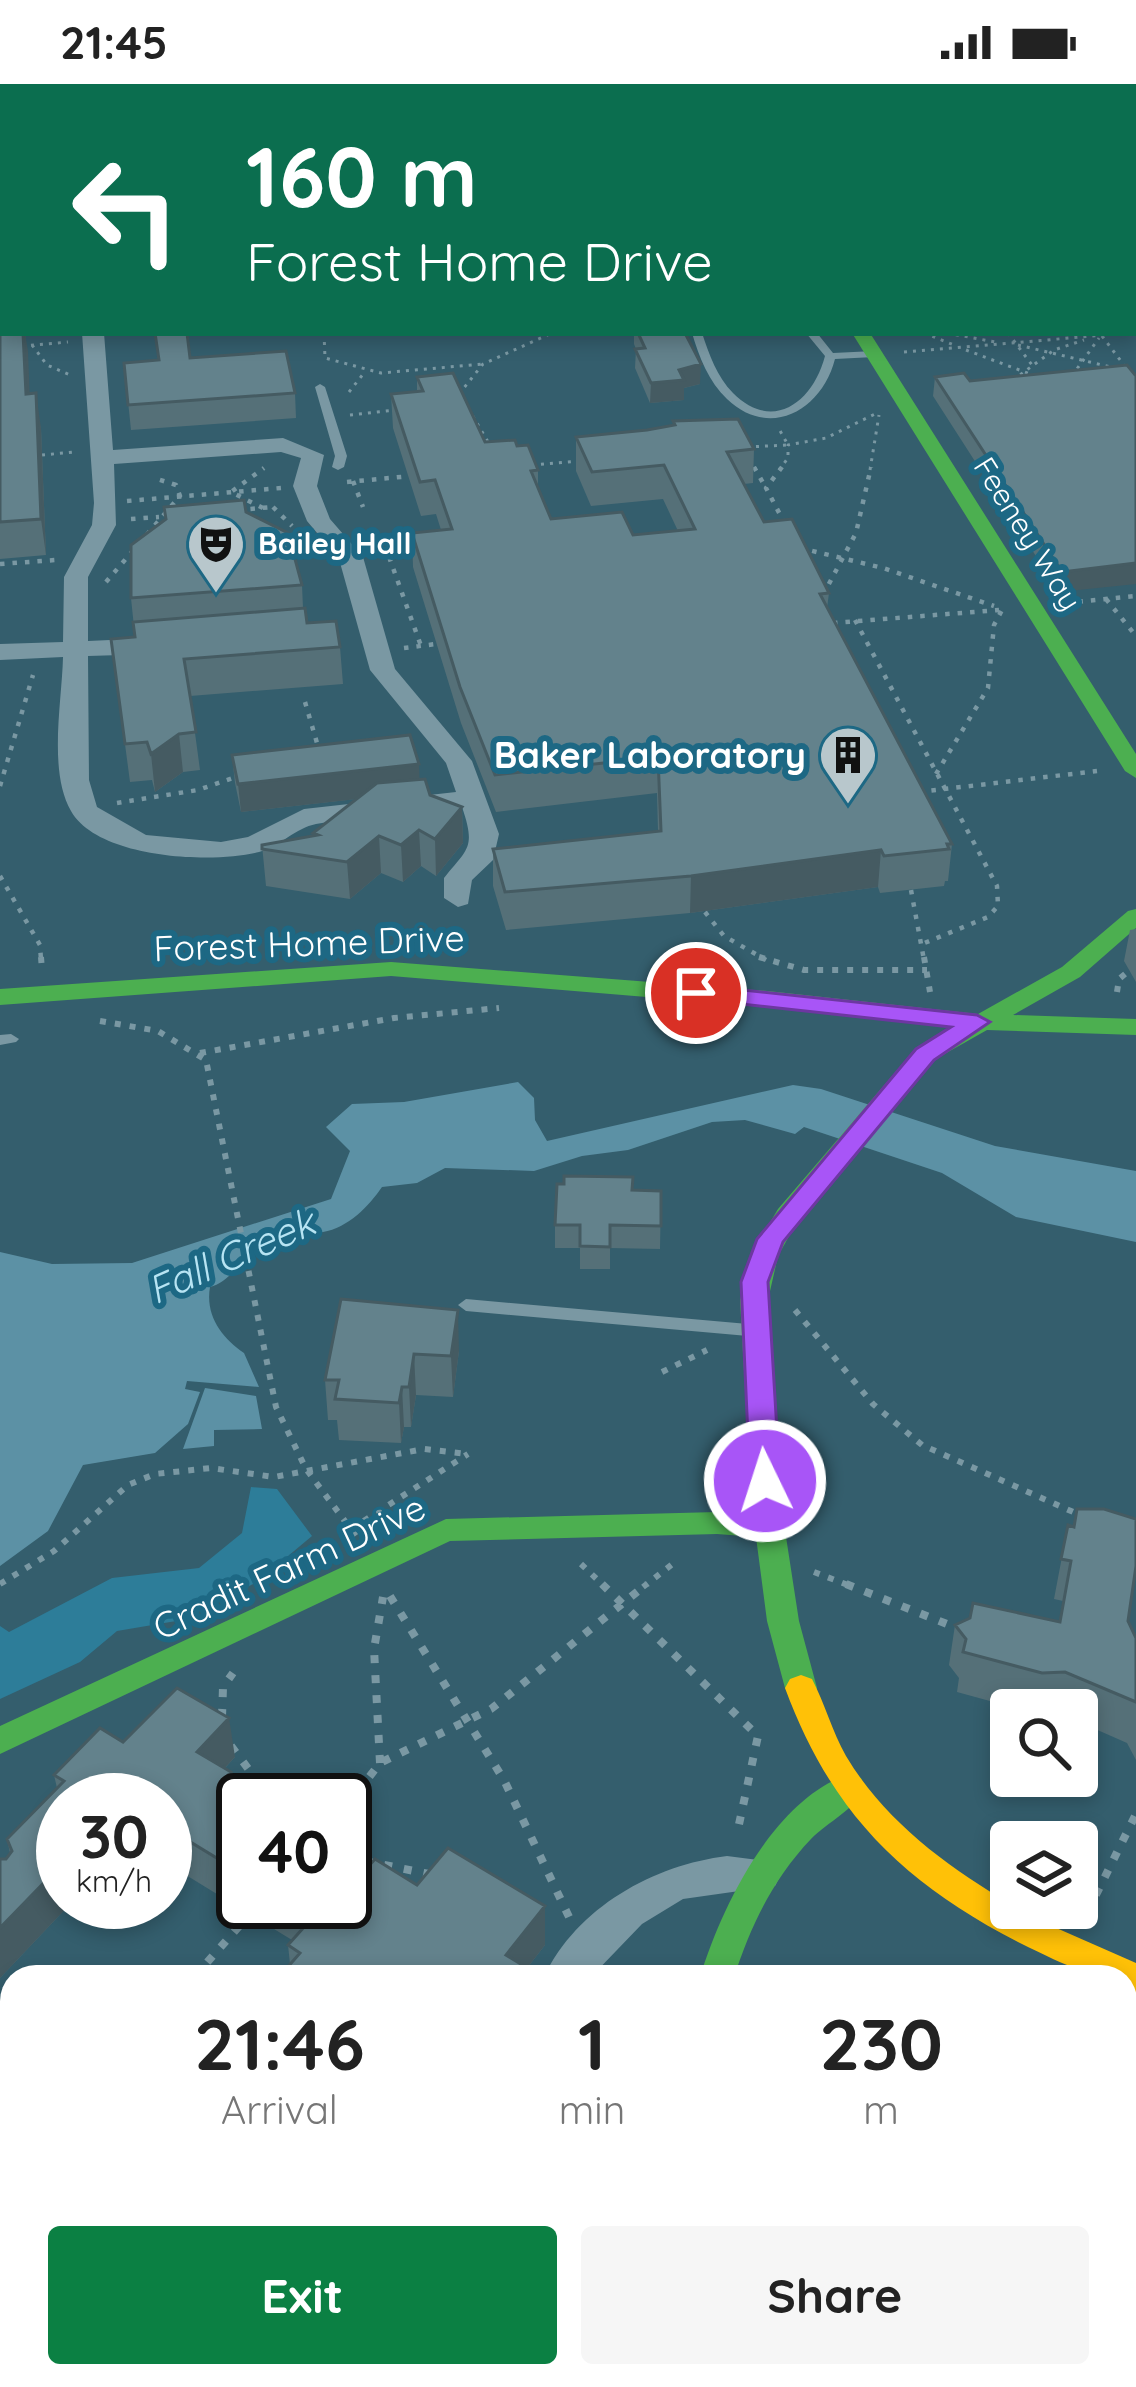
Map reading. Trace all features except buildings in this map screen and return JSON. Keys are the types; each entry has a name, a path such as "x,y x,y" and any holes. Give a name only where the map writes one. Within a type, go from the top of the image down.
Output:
{"street":[{"path":"83,338 91,455 104,525 76,577 79,650 74,761 84,809 100,824 140,843 220,850 256,844 304,817 472,798"},
{"name":"Feeney Way","path":"878,346 1136,771"},
{"path":"91,455 276,446 309,453 313,462 304,478 314,512 346,545 373,639 397,692 456,757 472,798 486,842 479,860 458,878 458,898"},
{"path":"334,631 373,639"},
{"path":"0,652 170,645"},
{"path":"1103,1965 1052,1943 923,1859 849,1788 801,1692 769,1527 754,1282 771,1239 939,1041 1092,957 1136,916"},
{"path":"1092,957 1105,993 1136,1026"},
{"name":"Forest Home Drive","path":"0,997 391,970 768,999 977,1022 1136,1026"},
{"name":"Cradit Farm Drive","path":"0,1741 446,1530 717,1523 769,1527"},
{"path":"720,1965 735,1908 811,1811 849,1788"},
{"path":"575,1965 607,1929 666,1885 706,1872 760,1874"}],"lane":[{"path":"698,336 711,369 733,398 770,413 797,410 811,401 826,379 830,356 813,336"},
{"path":"830,356 878,346"},
{"path":"320,387 340,450 338,467"},
{"path":"309,453 340,450"},
{"path":"466,1305 754,1331"}],"path":[{"path":"324,336 326,358 368,371 483,364 545,336"},
{"path":"932,336 1024,372 1037,377 1049,381 1005,386 1024,372 1032,365 1054,350 1095,336"},
{"path":"963,336 1005,344"},
{"path":"1010,336 1032,365"},
{"path":"878,346 960,347 1084,336"},
{"path":"1070,379 1100,336"},
{"path":"1103,336 1134,376"},
{"path":"16,346 83,338"},
{"path":"1016,344 1084,358 1134,376"},
{"path":"32,345 47,365 73,375"},
{"path":"483,364 459,396 483,428 493,452"},
{"path":"349,392 368,371"},
{"path":"1110,376 1134,376"},
{"path":"1059,380 1090,377"},
{"path":"328,417 404,409"},
{"path":"787,528 744,447 826,439 879,412 864,506 845,558 820,593 834,622"},
{"path":"766,488 788,458 788,445"},
{"path":"42,454 91,455"},
{"path":"521,466 588,460"},
{"path":"231,492 266,466"},
{"path":"138,473 176,484 180,496"},
{"path":"341,482 416,475"},
{"path":"353,481 363,507"},
{"path":"122,501 291,487"},
{"path":"231,492 262,508"},
{"path":"96,595 157,517 180,496"},
{"path":"220,512 295,506"},
{"path":"123,520 178,515"},
{"path":"808,568 798,548 845,558 1002,610"},
{"path":"125,560 137,563"},
{"path":"823,624 1136,596"},
{"path":"1106,599 1136,636"},
{"path":"936,774 988,688 994,625 1002,610"},
{"path":"855,620 997,886 998,906 988,917 922,944"},
{"path":"373,639 444,644"},
{"path":"0,786 33,675"},
{"path":"305,702 317,743 305,758 327,755"},
{"path":"84,809 198,790 250,773"},
{"path":"904,793 1087,773"},
{"path":"1,881 40,945 41,982"},
{"path":"705,911 728,944 768,963 821,970 927,971 910,890"},
{"path":"1105,993 1136,965"},
{"path":"98,1021 158,1030 200,1053 394,1018 520,1006"},
{"path":"200,1053 259,1306 276,1408 306,1469 361,1544"},
{"path":"790,1302 860,1390 922,1445 1093,1522"},
{"path":"662,1372 719,1344"},
{"path":"0,1584 54,1551 138,1479 182,1469 274,1477 424,1449 468,1454 350,1529"},
{"path":"574,1557 758,1736 738,1829"},
{"path":"372,1773 380,1763 470,1723 681,1558"},
{"path":"824,1571 906,1611 977,1633"},
{"path":"380,1763 374,1649 385,1588 504,1780 570,1919 571,1965"},
{"path":"238,1665 223,1687 222,1728 253,1773"},
{"path":"1098,1890 1136,1814"},
{"path":"372,1863 440,1877"},
{"path":"205,1965 237,1929"}],"shaded area":[{"path":"251,1487 277,1489 312,1536 257,1582 182,1620 117,1631 80,1662 0,1699 0,1626 9,1632 112,1578 199,1568 242,1533"}],"water":[{"name":"Fall Creek","path":"518,1082 534,1098 535,1120 547,1141 793,1085 821,1089 995,1146 1136,1171 1136,1242 1016,1217 942,1173 804,1127 795,1134 745,1120 712,1122 628,1150 582,1156 534,1171 445,1168 417,1183 382,1187 357,1215 332,1230 268,1242 210,1287 210,1307 217,1325 244,1353 259,1387 187,1381 185,1389 200,1392 188,1424 155,1453 83,1465 48,1531 0,1566 0,1252 52,1264 132,1263 331,1199 350,1151 326,1127 352,1104 404,1102"},
{"path":"205,1388 256,1396 262,1429 214,1430 214,1446 183,1449"}],"traffic: fast":[{"path":"863,336 1136,771"},
{"path":"801,1688 783,1621 763,1485 754,1300 764,1256 787,1215 925,1054 1071,972 1136,916"},
{"path":"0,997 391,969 768,999 932,1020 1136,1027"},
{"path":"0,1741 446,1530 717,1523 769,1527"},
{"path":"721,1965 737,1920 765,1870 802,1826 849,1788"}],"traffic: slow":[{"path":"801,1688 841,1776 907,1851 1017,1925 1103,1965"}],"place":[{"name":"Bailey Hall","path":"216,595"},
{"name":"Baker Laboratory","path":"848,806"}],"route":[{"path":"696,993 977,1022 939,1041 925,1054 771,1239 754,1282 765,1481"}]}
